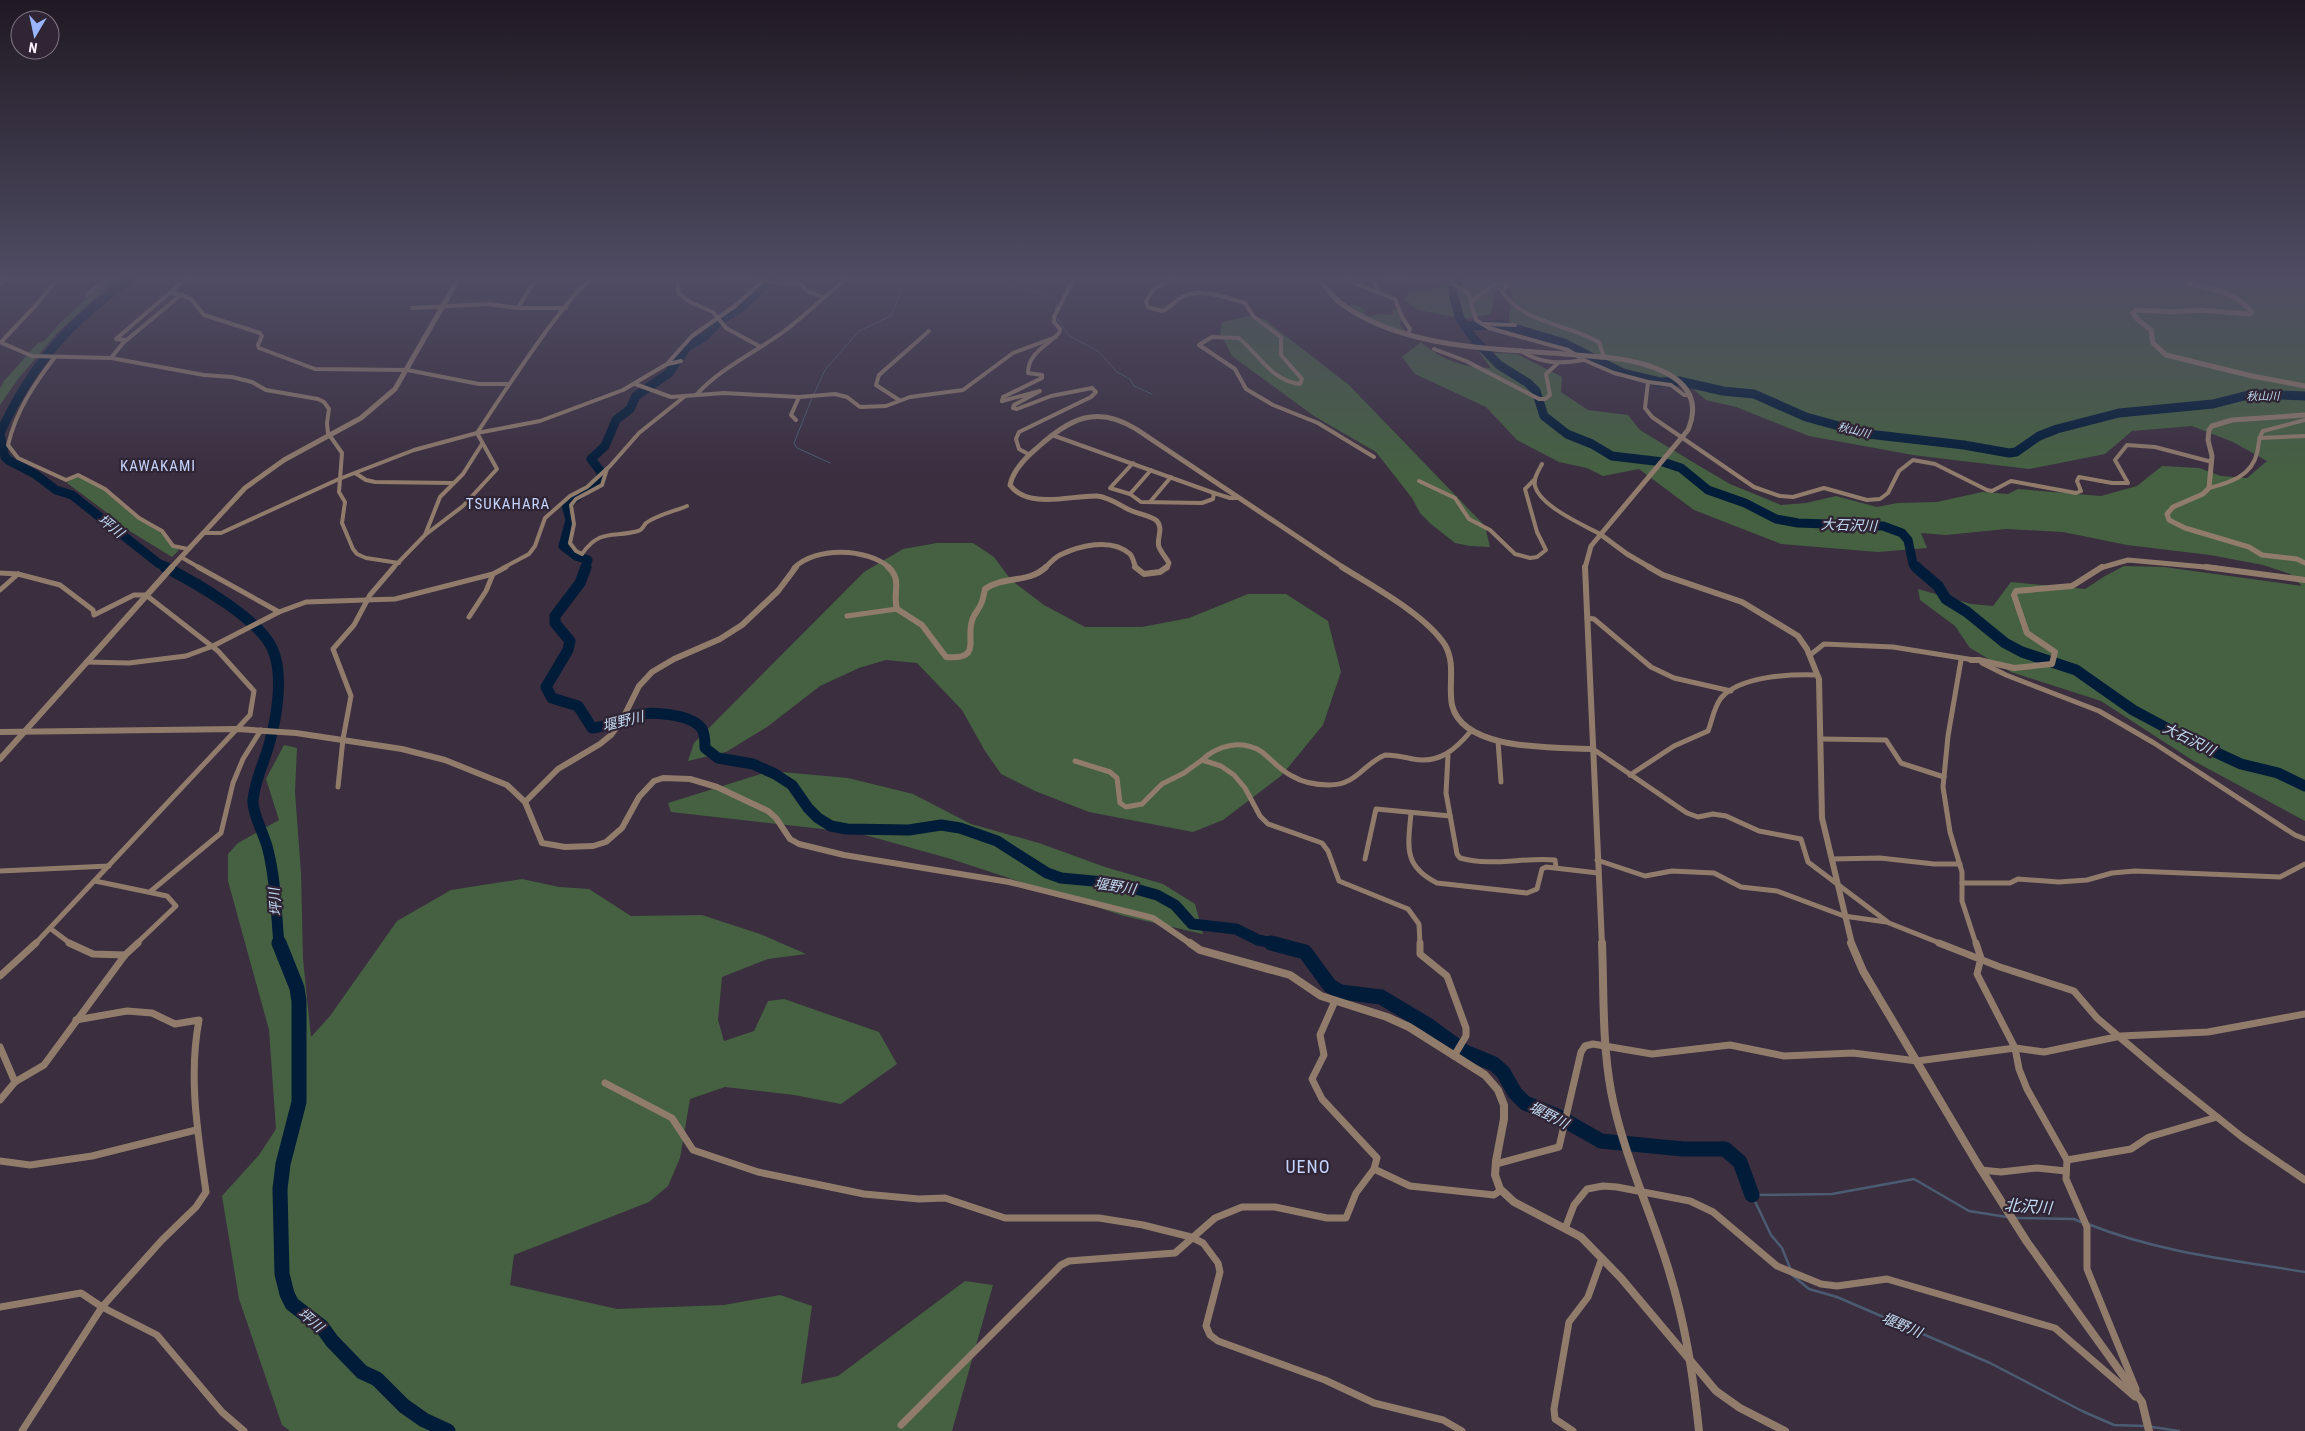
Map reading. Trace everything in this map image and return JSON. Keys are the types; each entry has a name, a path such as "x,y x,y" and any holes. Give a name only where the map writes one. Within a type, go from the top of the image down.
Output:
{"street":[{"path":"6,345 24,355 111,358 204,375 232,377 252,382 266,390 318,399 324,402 329,409 327,419 328,437 342,453 339,479 339,492 345,502 342,523 353,549 357,554 366,558 399,562"},
{"path":"111,358 121,345"},
{"path":"258,345 259,348 315,370 407,370 459,381 509,384"},
{"path":"0,759 85,662 245,488 264,472 361,418 395,389 421,345"},
{"path":"477,433 509,384 538,345"},
{"path":"203,533 222,533 339,479 414,450 477,433 557,416 635,384 667,364 684,345"},
{"path":"899,400 876,385 879,375 913,345"},
{"path":"635,384 666,396 684,397 697,394 724,393 799,397 834,394 847,397 860,407 877,408 899,400 966,390 990,368 1033,345"},
{"path":"1030,455 1019,449 1016,439 1019,432 1069,406 1091,397 1096,392 1092,388 1066,393 1017,409 1013,408 1014,405 1040,391 1002,401 1003,397 1042,378 1042,374 1028,373 1029,362 1047,345"},
{"path":"1199,345 1235,369 1246,389 1273,404 1318,423 1374,457"},
{"path":"1246,345 1273,373 1288,382 1300,384 1302,379 1281,355 1281,345"},
{"path":"1474,345 1640,362 1670,375 1683,386 1690,395 1694,408 1694,417 1682,437 1600,534 1591,546 1585,563 1606,1045 1611,1090 1641,1193 1669,1270 1692,1363 1699,1431"},
{"path":"1549,345 1568,350 1584,360 1614,373 1648,382 1671,385 1684,395 1690,395"},
{"path":"1600,345 1602,357"},
{"path":"2155,345 2161,352 2184,361 2305,386"},
{"path":"697,394 711,379 758,346"},
{"path":"1434,349 1466,361 1539,399 1545,399 1550,395 1546,374 1558,364"},
{"path":"1520,350 1534,359 1558,364 1584,360"},
{"path":"55,357 32,387 12,426 8,445 13,453 18,458 66,480 78,475 105,489 139,518 162,531 173,546 188,549"},
{"path":"667,364 681,361"},
{"path":"1648,382 1646,412 1754,487 1767,493 1793,497 1824,488 1867,500 1880,499 1888,492 1899,470 1913,460 1935,464 1987,490 1992,491 2011,481 2076,493 2081,491 2076,481 2079,477 2118,484 2128,483 2115,460 2124,446 2129,444 2145,445 2212,462"},
{"path":"85,662 129,663 186,656 213,646 279,612 306,602 364,599 368,601 395,600 493,574 529,554 535,546 545,518 559,505 582,490 606,470 639,433 684,397"},
{"path":"796,420 791,415 799,397"},
{"path":"847,616 897,609 922,625 946,657 957,658 966,655 971,648 972,619 981,604 983,593 995,582 1034,576 1058,556 1095,544 1109,545 1127,552 1132,558 1136,569 1141,573 1154,574 1167,568 1168,560 1158,545 1160,527 1156,520 1150,516 1127,509 1101,496 1046,500 1015,492 1010,485 1011,477 1030,455 1052,435 1077,419 1100,415 1112,417 1139,431 1214,480 1279,526 1370,584 1434,632 1442,642 1450,659 1451,705 1460,721 1472,730 1498,741 1593,749 1687,813 1698,817 1713,814 1726,816 1759,831 1801,839 1808,862 1889,923"},
{"path":"2209,488 2212,462 2208,440 2209,430 2219,422 2305,415"},
{"path":"2305,420 2263,431 2259,438 2256,459 2250,469 2222,485 2209,488 2203,494 2174,506 2167,514 2169,520 2185,528 2249,547 2262,555 2297,559 2305,563"},
{"path":"338,788 343,739 351,696 333,649 354,625 370,595 381,580 425,535 463,506 496,469 477,433"},
{"path":"1052,435 1214,493 1230,498 1239,498"},
{"path":"2259,438 2305,436"},
{"path":"425,535 440,497 463,474 482,444"},
{"path":"1133,463 1110,488 1130,494 1138,500 1150,502 1205,502 1213,499 1214,493"},
{"path":"1418,482 1455,498 1469,519 1490,530 1515,554 1530,558 1537,557 1546,550 1537,532 1525,486 1535,479 1542,464"},
{"path":"606,470 604,481 596,489 576,499 571,505 574,524 570,542 576,551 582,554 589,543 596,539 614,533 642,529 646,523 687,506"},
{"path":"1130,494 1151,470"},
{"path":"356,472 366,480 375,482 453,483"},
{"path":"1150,502 1171,477"},
{"path":"1535,479 1537,491 1545,499 1600,534 1627,554 1663,575 1742,602 1798,636 1810,656 1817,675 1821,739 1822,818 1844,916 1863,971 2008,1212 2142,1402"},
{"path":"582,490 596,489"},
{"path":"525,802 560,767 596,747 617,728 631,697 645,678 662,665 731,633 776,592 799,563 808,558 836,554 864,557 887,566 897,577 899,584 895,599 897,609"},
{"path":"181,556 233,588 279,612"},
{"path":"1810,656 1824,644 1893,647 1961,660 1976,658 1999,666 2018,668 2036,668 2052,664 2056,655 2052,649 2033,639 2027,633 2014,595 2016,591 2072,586 2102,567 2128,560 2184,564 2305,580"},
{"path":"0,573 18,574 60,585 93,610 94,614 134,596 146,595 213,646 241,673 254,691 250,715 51,928 0,976"},
{"path":"0,590 18,574"},
{"path":"470,617 478,601 488,589 493,574"},
{"path":"1587,618 1594,619 1651,667 1674,678 1731,691"},
{"path":"1961,660 1948,736 1943,787 1950,832 1960,864 1962,901 1981,958 1977,974 2015,1048 2019,1069 2027,1089 2067,1160 2066,1179 2087,1227 2087,1269 2142,1402 2149,1431"},
{"path":"1971,660 2098,711 2163,748 2295,835 2305,839"},
{"path":"1630,775 1674,746 1708,731 1720,699 1731,691 1759,680 1795,674 1817,675"},
{"path":"151,891 221,833 225,825 230,790 244,757 261,730"},
{"path":"0,732 261,730 343,739 402,749 445,760 508,786 525,802 542,842 561,848 594,846 606,842 621,830 647,786 654,781 674,778 700,781 768,812 776,818 790,839 799,844 844,855 1009,882 1142,914 1162,924 1200,950 1290,975 1321,996 1387,1017 1409,1027 1485,1075 1496,1085 1502,1096 1505,1109 1505,1122 1496,1164 1501,1190 1511,1200 1566,1226 1580,1236 1602,1258 1716,1390 1742,1409 1785,1431"},
{"path":"1075,762 1110,772 1117,778 1120,788 1120,803 1126,807 1142,804 1162,784 1184,774 1210,752 1220,747 1247,744 1257,748 1291,777 1304,782 1334,786 1345,784 1359,776 1378,759 1386,755 1431,760 1448,755 1472,730"},
{"path":"1821,739 1886,740 1890,743 1901,763 1944,778"},
{"path":"1498,741 1500,782"},
{"path":"1448,755 1446,793 1460,858 1496,864 1541,858 1555,860 1556,868"},
{"path":"1202,760 1235,773 1245,786 1260,818 1269,825 1323,844 1329,851 1334,874 1339,881 1408,909 1417,917 1420,924 1420,954 1447,976 1466,1028 1466,1036 1455,1055"},
{"path":"1365,859 1376,809 1450,816"},
{"path":"1411,813 1410,861 1425,878 1437,883 1527,893 1537,889 1542,869 1556,868 1598,873"},
{"path":"1832,859 1880,858 1934,864 1960,864"},
{"path":"1597,860 1645,876 1672,871 1714,873 1741,887 1777,891 1844,916 1889,923 2030,978 2074,991 2097,1018 2122,1036 2162,1073 2217,1117 2305,1180"},
{"path":"1962,883 2010,883 2018,879 2059,882 2087,880 2112,872 2134,871 2280,877 2305,864"},
{"path":"0,871 109,866"},
{"path":"0,1100 15,1082 44,1065 125,955 176,906 167,896 151,891 95,881"},
{"path":"51,928 87,954 125,955"},
{"path":"901,1425 1061,1265 1069,1261 1175,1253 1206,1222 1219,1214 1237,1207 1257,1206 1288,1210 1323,1218 1346,1218 1356,1193 1374,1169 1377,1158 1322,1099 1312,1079 1324,1055 1320,1035 1335,1001"},
{"path":"22,1431 102,1307 162,1240 203,1199 206,1192 196,1130 192,1066 199,1020 175,1024 164,1016 116,1010 76,1020"},
{"path":"1496,1164 1553,1150 1561,1142 1581,1052 1585,1046 1593,1044 1652,1054 1730,1045 1784,1056 1853,1053 1917,1061 2015,1048 2044,1052 2122,1036 2208,1032 2305,1014"},
{"path":"0,1047 15,1082"},
{"path":"605,1084 672,1118 679,1127 686,1143 693,1150 758,1172 864,1194 919,1199 945,1198 1005,1218 1100,1218 1143,1225 1191,1237 1202,1243 1218,1263 1220,1272 1206,1326 1210,1335 1218,1341 1326,1380 1374,1403 1443,1420 1462,1431"},
{"path":"2067,1160 2131,1149 2149,1137 2217,1117"},
{"path":"0,1160 30,1164 92,1156 196,1130"},
{"path":"1981,1170 2001,1172 2037,1168 2066,1171"},
{"path":"1374,1169 1410,1186 1494,1196 1501,1190"},
{"path":"1566,1226 1574,1206 1587,1189 1602,1186 1617,1187 1690,1201 1714,1212 1777,1266 1799,1273 1821,1284 1838,1286 1887,1279 2055,1328 2142,1402"},
{"path":"1573,1431 1555,1419 1554,1409 1569,1322 1588,1297 1602,1258"},
{"path":"0,1307 81,1294 102,1307 158,1335 222,1412 244,1431"}],"green space":[{"path":"36,345 47,345 18,379 0,405 0,388"},
{"path":"1226,345 1297,345 1349,385 1485,526 1490,547 1455,543 1420,513 1412,498 1376,452 1314,416 1232,356"},
{"path":"1417,345 1425,345 1437,354 1454,362 1481,368 1491,368 1479,352 1517,354 1562,377 1561,392 1588,410 1628,415 1640,430 1730,484 1781,505 1806,503 1836,496 1877,507 1898,503 1937,502 1982,492 2008,494 2018,489 2101,496 2137,486 2162,466 2199,468 2221,476 2247,478 2267,461 2233,442 2192,426 2132,431 2105,454 2029,469 1913,455 1809,436 1736,407 1706,400 1692,388 1632,372 1573,345 2305,345 2305,821 2192,760 2101,701 2011,672 1970,648 1955,626 1920,600 1918,589 1971,604 1993,606 2011,582 2085,589 2124,566 2164,567 2302,586 2290,574 2263,565 2210,555 2127,545 2063,532 2006,529 1946,535 1921,533 1927,548 1878,552 1781,544 1694,510 1639,469 1603,476 1587,468 1559,462 1517,440 1486,407 1415,374 1402,357"},
{"path":"78,476 104,490 138,519 160,532 172,547 179,550 172,557 110,519 110,515 67,483"},
{"path":"937,543 973,543 994,557 1011,580 1044,605 1085,627 1142,627 1189,618 1248,594 1286,594 1328,621 1341,672 1323,725 1281,776 1223,820 1193,832 1089,812 1035,791 1001,774 985,751 962,710 917,663 886,660 859,668 820,686 767,727 726,752 688,761 694,743 864,572 903,549"},
{"path":"284,745 297,748 295,792 301,873 303,959 311,1037 330,1016 397,921 451,890 522,879 559,887 589,889 631,916 702,915 760,934 806,954 768,959 722,977 718,1020 724,1041 754,1031 768,1001 784,999 879,1032 897,1064 841,1104 794,1095 725,1087 690,1099 680,1158 668,1186 649,1202 514,1255 510,1285 617,1309 724,1305 780,1295 812,1306 801,1384 838,1376 965,1281 993,1285 952,1431 290,1431 282,1425 239,1299 222,1196 259,1155 276,1129 269,1030 228,881 228,854 238,843 279,820 266,779"},
{"path":"770,771 848,778 913,794 971,824 1039,843 1105,867 1163,884 1195,904 1203,934 1124,916 951,859 858,833 671,812 668,803"}],"waterway":[{"name":"坪川","path":"0,433 39,365 55,345"},
{"name":"堰野川","path":"585,568 588,560 576,556 563,546 570,520 566,505 601,479 601,472 591,459 605,446 616,420 630,409 636,396 669,373 687,347 691,345"},
{"path":"814,394 825,370 847,345"},
{"path":"1086,345 1098,351 1117,372 1130,379 1134,386 1152,394"},
{"name":"大石沢川","path":"1480,345 1499,365 1528,383 1536,391 1544,416 1567,434 1592,444 1612,456 1663,462 1681,468 1708,490 1745,503 1776,519 1798,523 1883,526 1902,533 1908,540 1913,564 1918,568"},
{"name":"秋山川","path":"1567,345 1622,373 1660,382 1679,381 1723,391 1754,394 1806,417 1868,434 1964,445 2009,453 2016,452 2039,436 2057,429 2119,413 2213,404 2252,394 2305,396"},
{"path":"812,398 794,443 797,448 830,463"},
{"name":"坪川","path":"0,435 5,457 8,460 35,474 56,490 72,495 158,563 168,568"},
{"name":"坪川","path":"165,567 193,582 240,613 265,637 276,658 278,694 275,719 256,785 253,805 271,862 279,944"},
{"name":"堰野川","path":"586,567 580,583 555,616 555,623 570,641 568,650 546,687 552,698 578,706 592,728 604,726 630,716 643,714 652,713 681,717 690,720 702,729 705,748 718,758 753,764 775,774 792,785 808,808 818,818 831,826 847,829 909,830 941,825 960,828 997,841 1047,873 1061,878 1114,883 1157,895 1175,905 1192,924 1236,929 1258,940 1277,944"},
{"name":"大石沢川","path":"1916,567 1938,586 1946,599 1967,612 2005,643 2022,652 2076,670 2133,710 2189,740 2241,764 2278,773 2305,786"},
{"name":"坪川","path":"279,943 297,988 299,1001 299,1102 283,1164 280,1189 282,1274 287,1294 292,1304 322,1327 332,1341 362,1372 377,1379 404,1406 424,1420 448,1431"},
{"name":"堰野川","path":"1271,943 1305,952 1330,986 1341,992 1381,997 1428,1025 1465,1052 1494,1064 1503,1072 1515,1093 1525,1103 1557,1116 1601,1141 1683,1149 1725,1149 1740,1162 1752,1195"},
{"name":"北沢川","path":"1790,1268 1782,1248 1771,1235 1752,1195 1832,1194 1914,1179 1969,1211 2007,1217"},
{"name":"北沢川","path":"2014,1218 2074,1219 2081,1222"},
{"name":"北沢川","path":"2088,1224 2141,1242 2195,1254 2305,1272"},
{"name":"堰野川","path":"1792,1275 1809,1289 1837,1297 1990,1363 2082,1411 2114,1425 2145,1426"},
{"name":"堰野川","path":"2152,1427 2179,1431"}],"district":[{"name":"KAWAKAMI","path":"158,466"},
{"name":"TSUKAHARA","path":"508,504"},
{"name":"UENO","path":"1308,1167"}]}
